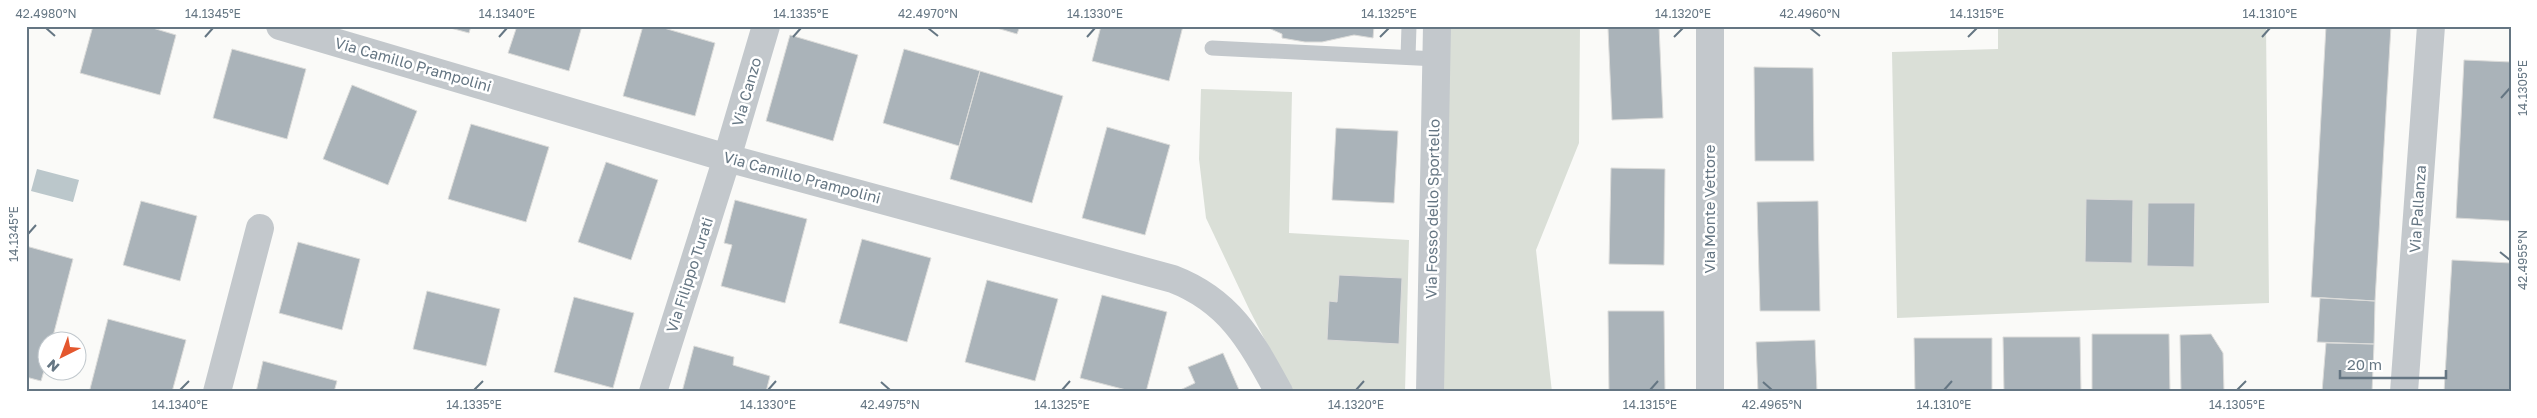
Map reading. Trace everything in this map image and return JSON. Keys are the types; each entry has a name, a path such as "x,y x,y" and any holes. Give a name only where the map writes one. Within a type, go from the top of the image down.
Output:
{"street":[{"name":"Via Camillo Prampolini","path":"280,26 727,158 1188,285 1220,305 1237,323 1257,350 1279,392"},
{"name":"Via Canzo","path":"727,158 766,26"},
{"name":"Via Fosso dello Sportello","path":"1430,392 1437,26"},
{"name":"Via Monte Vettore","path":"1710,26 1710,392"},
{"name":"Via Pallanza","path":"2404,392 2431,26"},
{"name":"Via Filippo Turati","path":"653,392 727,158"},
{"path":"217,392 260,228"}],"lane":[{"path":"1408,57 1409,26"},
{"path":"1212,48 1436,59"}],"shaded area":[{"path":"1446,26 1580,26 1579,143 1536,250 1552,392 1437,392"},
{"path":"1998,26 2266,26 2269,303 1897,318 1892,52 1998,49"},
{"path":"1201,89 1292,92 1289,233 1409,240 1405,392 1292,392 1250,311 1206,218 1199,159"},
{"path":"37,169 79,180 73,202 31,191"}],"building":[{"path":"93,26 146,26 176,35 160,95 80,73"},
{"path":"443,26 471,26 469,33"},
{"path":"517,26 582,26 569,71 508,53"},
{"path":"643,26 657,26 715,43 695,116 623,96"},
{"path":"990,26 1020,26 1017,34"},
{"path":"1101,26 1183,26 1169,81 1092,61"},
{"path":"1264,26 1374,26 1373,38 1354,35 1322,42 1305,42 1282,38 1282,34"},
{"path":"1659,26 1663,118 1612,120 1608,28"},
{"path":"2326,26 2391,26 2375,301 2311,297"},
{"path":"790,35 858,55 833,141 766,121"},
{"path":"232,49 306,69 287,139 213,118"},
{"path":"904,49 980,71 959,146 883,123"},
{"path":"2464,60 2511,62 2511,221 2456,218"},
{"path":"1754,67 1813,68 1814,161 1755,161"},
{"path":"980,71 1063,96 1032,203 950,179"},
{"path":"352,85 417,111 388,185 323,159"},
{"path":"471,124 549,147 526,222 448,199"},
{"path":"1107,127 1170,145 1145,235 1082,218"},
{"path":"1336,128 1398,131 1394,203 1332,200"},
{"path":"606,162 658,180 631,260 578,242"},
{"path":"1611,168 1665,169 1664,265 1609,264"},
{"path":"2086,199 2133,200 2132,263 2085,262"},
{"path":"735,200 807,219 785,303 721,286 732,245 724,243"},
{"path":"141,201 197,216 180,281 123,265"},
{"path":"1818,201 1820,311 1760,311 1757,202"},
{"path":"2148,203 2195,203 2194,267 2147,266"},
{"path":"862,239 931,258 907,342 839,323"},
{"path":"298,242 360,259 342,330 279,313"},
{"path":"26,246 73,259 55,330 38,330 38,380 41,381 26,377"},
{"path":"2452,260 2511,263 2510,392 2444,392"},
{"path":"1339,275 1402,278 1399,344 1327,340 1329,301 1337,302"},
{"path":"987,280 1058,299 1035,381 965,362"},
{"path":"427,291 500,309 486,366 413,349"},
{"path":"1102,295 1167,312 1146,392 1134,392 1080,378"},
{"path":"574,297 634,313 613,388 554,372"},
{"path":"2320,298 2375,301 2374,344 2317,342"},
{"path":"1608,311 1664,311 1665,392 1609,392"},
{"path":"108,319 186,340 172,392 99,392 90,389"},
{"path":"2092,334 2169,334 2170,392 2092,392"},
{"path":"2211,334 2223,353 2224,392 2181,392 2180,335"},
{"path":"2003,337 2080,337 2081,392 2004,392"},
{"path":"1914,338 1992,338 1992,392 1915,392"},
{"path":"1815,340 1817,392 1758,392 1756,342"},
{"path":"2326,343 2374,344 2372,392 2322,392"},
{"path":"694,346 734,357 733,365 770,376 766,392 682,392"},
{"path":"1223,353 1240,392 1176,392 1195,383 1188,367"},
{"path":"263,361 337,381 334,392 256,392"}]}
